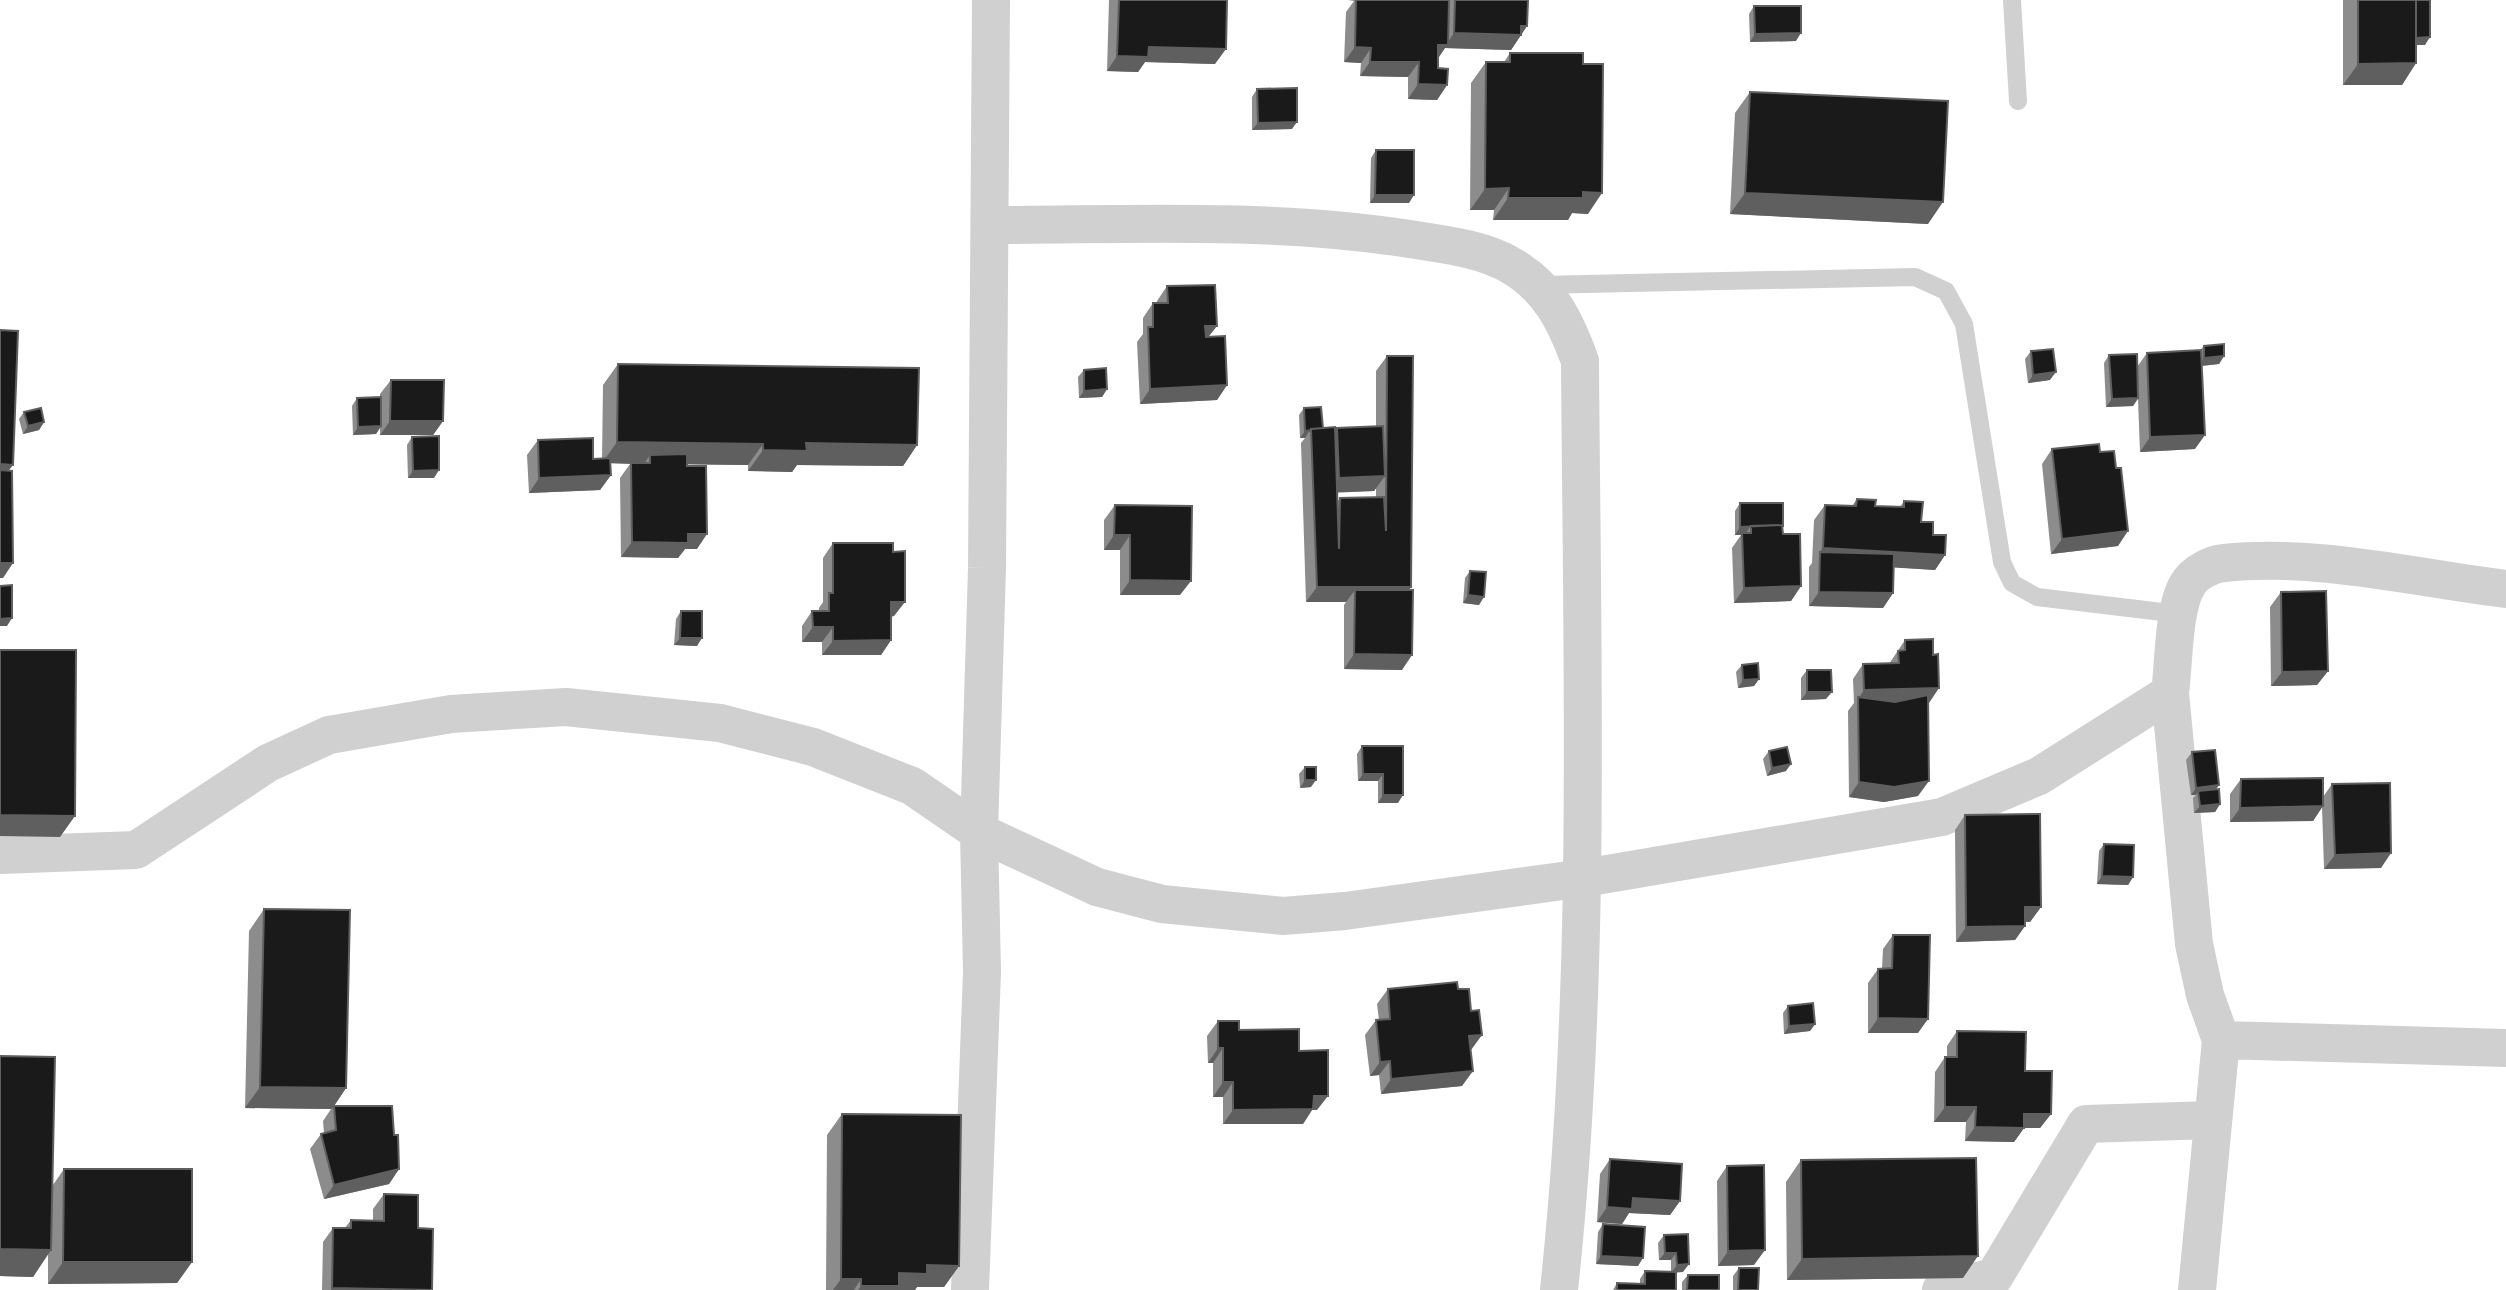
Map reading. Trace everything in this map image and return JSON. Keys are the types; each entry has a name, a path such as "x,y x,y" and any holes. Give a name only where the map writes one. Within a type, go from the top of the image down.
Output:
{"street":[{"path":"970,1290 982,972 979,832 987,568 991,0"},
{"path":"990,225 1241,224 1383,235 1464,248 1508,263 1539,285 1564,316 1580,361 1584,878 1575,1113 1559,1290"},
{"path":"2197,1290 2221,1040 2205,995 2194,944 2170,693 2179,614 2188,583 2204,570 2222,563 2305,563 2506,589"},
{"path":"0,855 136,850 268,763 329,735 451,714 566,707 720,723 813,747 912,786 979,832 1097,887 1162,904 1283,916 1345,911 1584,878 1942,817 2039,776 2170,693"},
{"path":"2221,1040 2506,1048"},
{"path":"1941,1290 1994,1277 2086,1124 2212,1120"}],"lane":[{"path":"2012,0 2018,101"},
{"path":"1539,285 1915,277 1946,291 1964,324 2002,562 2012,583 2037,597 2179,614"}],"building":[{"path":"1119,0 1227,0 1226,49 1149,47 1148,57 1117,56"},
{"path":"1356,0 1449,0 1448,45 1438,45 1438,68 1448,69 1447,85 1418,84 1419,62 1370,62 1371,48 1355,47"},
{"path":"1455,0 1528,0 1527,26 1521,26 1521,35 1454,33"},
{"path":"2358,0 2416,0 2416,63 2358,64"},
{"path":"2416,0 2430,0 2430,37 2416,38"},
{"path":"1754,6 1801,6 1801,33 1755,34"},
{"path":"1510,53 1583,53 1583,64 1603,64 1602,193 1583,192 1583,198 1508,198 1509,188 1485,189 1486,62 1510,62"},
{"path":"1297,88 1297,122 1258,123 1257,89"},
{"path":"1750,92 1948,101 1943,202 1745,193"},
{"path":"1376,150 1414,150 1414,195 1375,195"},
{"path":"1215,285 1217,326 1205,326 1206,337 1225,336 1227,385 1150,389 1148,327 1153,327 1153,303 1168,303 1167,286"},
{"path":"0,330 18,331 13,465 0,464"},
{"path":"2224,344 2224,356 2204,358 2204,346"},
{"path":"2053,349 2056,372 2033,375 2031,351"},
{"path":"2201,350 2205,435 2150,437 2147,353"},
{"path":"2137,354 2138,398 2112,399 2109,355"},
{"path":"1387,356 1413,356 1411,587 1317,587 1311,429 1335,427 1339,549 1340,498 1384,497 1386,531"},
{"path":"618,364 919,368 917,445 806,443 807,451 763,450 763,444 617,442"},
{"path":"1106,368 1107,389 1084,391 1084,370"},
{"path":"391,380 444,380 443,421 390,421"},
{"path":"381,397 381,426 358,427 357,398"},
{"path":"1321,407 1323,428 1305,431 1304,408"},
{"path":"41,408 44,422 28,426 24,412"},
{"path":"1383,426 1385,476 1339,478 1337,428"},
{"path":"439,436 439,470 413,471 412,437"},
{"path":"593,438 593,459 610,458 611,475 539,478 538,440"},
{"path":"2099,444 2100,452 2114,451 2116,468 2121,468 2128,531 2062,539 2052,449"},
{"path":"687,454 687,466 706,466 707,534 688,534 688,543 632,542 631,463 650,463 650,455"},
{"path":"0,470 12,471 13,563 0,563"},
{"path":"1857,499 1876,500 1875,506 1904,507 1904,501 1923,502 1921,522 1933,522 1933,535 1946,535 1945,555 1823,548 1825,505 1856,506"},
{"path":"1740,503 1783,503 1783,527 1740,527"},
{"path":"1115,505 1192,506 1191,581 1130,580 1130,535 1114,535"},
{"path":"1782,525 1783,534 1800,534 1801,586 1744,588 1742,533 1751,533 1751,526"},
{"path":"833,543 893,543 893,552 905,551 905,602 891,602 891,640 833,641 833,627 813,627 812,611 829,611 829,593 833,593"},
{"path":"1820,552 1894,554 1893,593 1819,592"},
{"path":"1470,571 1486,572 1484,597 1468,595"},
{"path":"12,585 12,618 0,619 0,586"},
{"path":"1355,590 1413,590 1412,655 1354,654"},
{"path":"2326,591 2328,671 2282,672 2281,592"},
{"path":"681,611 702,611 702,638 680,638"},
{"path":"1933,639 1933,655 1938,654 1939,688 1864,690 1863,664 1899,663 1898,651 1905,650 1905,640"},
{"path":"0,650 76,650 75,816 0,815"},
{"path":"1758,663 1759,679 1743,680 1742,665"},
{"path":"1807,670 1831,670 1832,692 1807,692"},
{"path":"1928,695 1929,781 1894,787 1859,782 1858,697 1895,702"},
{"path":"1362,746 1403,746 1403,795 1383,795 1383,774 1363,774"},
{"path":"1787,747 1791,764 1772,768 1769,751"},
{"path":"2215,750 2219,785 2196,788 2192,752"},
{"path":"1305,767 1316,767 1316,780 1305,780"},
{"path":"2323,778 2323,806 2240,808 2241,779"},
{"path":"2390,783 2391,853 2335,855 2332,784"},
{"path":"2219,789 2220,804 2200,806 2198,791"},
{"path":"2040,814 2041,907 2025,907 2025,926 1966,927 1965,815"},
{"path":"2104,844 2134,845 2133,877 2102,876"},
{"path":"264,909 350,910 346,1088 260,1087"},
{"path":"1893,935 1930,935 1928,1019 1878,1018 1878,969 1892,968"},
{"path":"1457,982 1458,989 1469,989 1471,1011 1479,1010 1482,1035 1469,1036 1473,1071 1391,1079 1390,1061 1380,1062 1376,1020 1390,1019 1388,989"},
{"path":"1813,1003 1815,1024 1789,1026 1788,1006"},
{"path":"1218,1021 1239,1021 1239,1030 1299,1029 1299,1051 1328,1050 1328,1096 1314,1096 1313,1109 1233,1110 1233,1082 1223,1082 1223,1048 1218,1048"},
{"path":"1957,1031 2026,1032 2025,1071 2052,1071 2051,1114 2024,1114 2024,1128 1975,1127 1976,1107 1945,1107 1945,1057 1957,1057"},
{"path":"0,1056 55,1057 51,1250 0,1249"},
{"path":"334,1106 392,1106 394,1135 398,1135 399,1169 334,1185 321,1134 336,1130"},
{"path":"842,1114 961,1115 959,1266 927,1265 927,1274 899,1273 899,1286 861,1286 861,1279 841,1279"},
{"path":"1976,1158 1978,1256 1802,1259 1801,1160"},
{"path":"1610,1159 1682,1164 1680,1201 1633,1198 1632,1209 1607,1207"},
{"path":"1764,1165 1765,1250 1728,1251 1727,1166"},
{"path":"64,1169 192,1169 192,1262 63,1262"},
{"path":"384,1194 418,1195 418,1228 433,1229 432,1290 332,1288 333,1228 351,1228 351,1220 384,1221"},
{"path":"1603,1224 1645,1227 1643,1258 1601,1256"},
{"path":"1688,1234 1689,1264 1677,1265 1676,1253 1665,1253 1664,1235"},
{"path":"1739,1268 1759,1268 1758,1290 1738,1290"},
{"path":"1645,1271 1676,1272 1676,1290 1617,1290 1617,1283 1645,1284"},
{"path":"1688,1275 1719,1275 1719,1290 1687,1290"}]}
